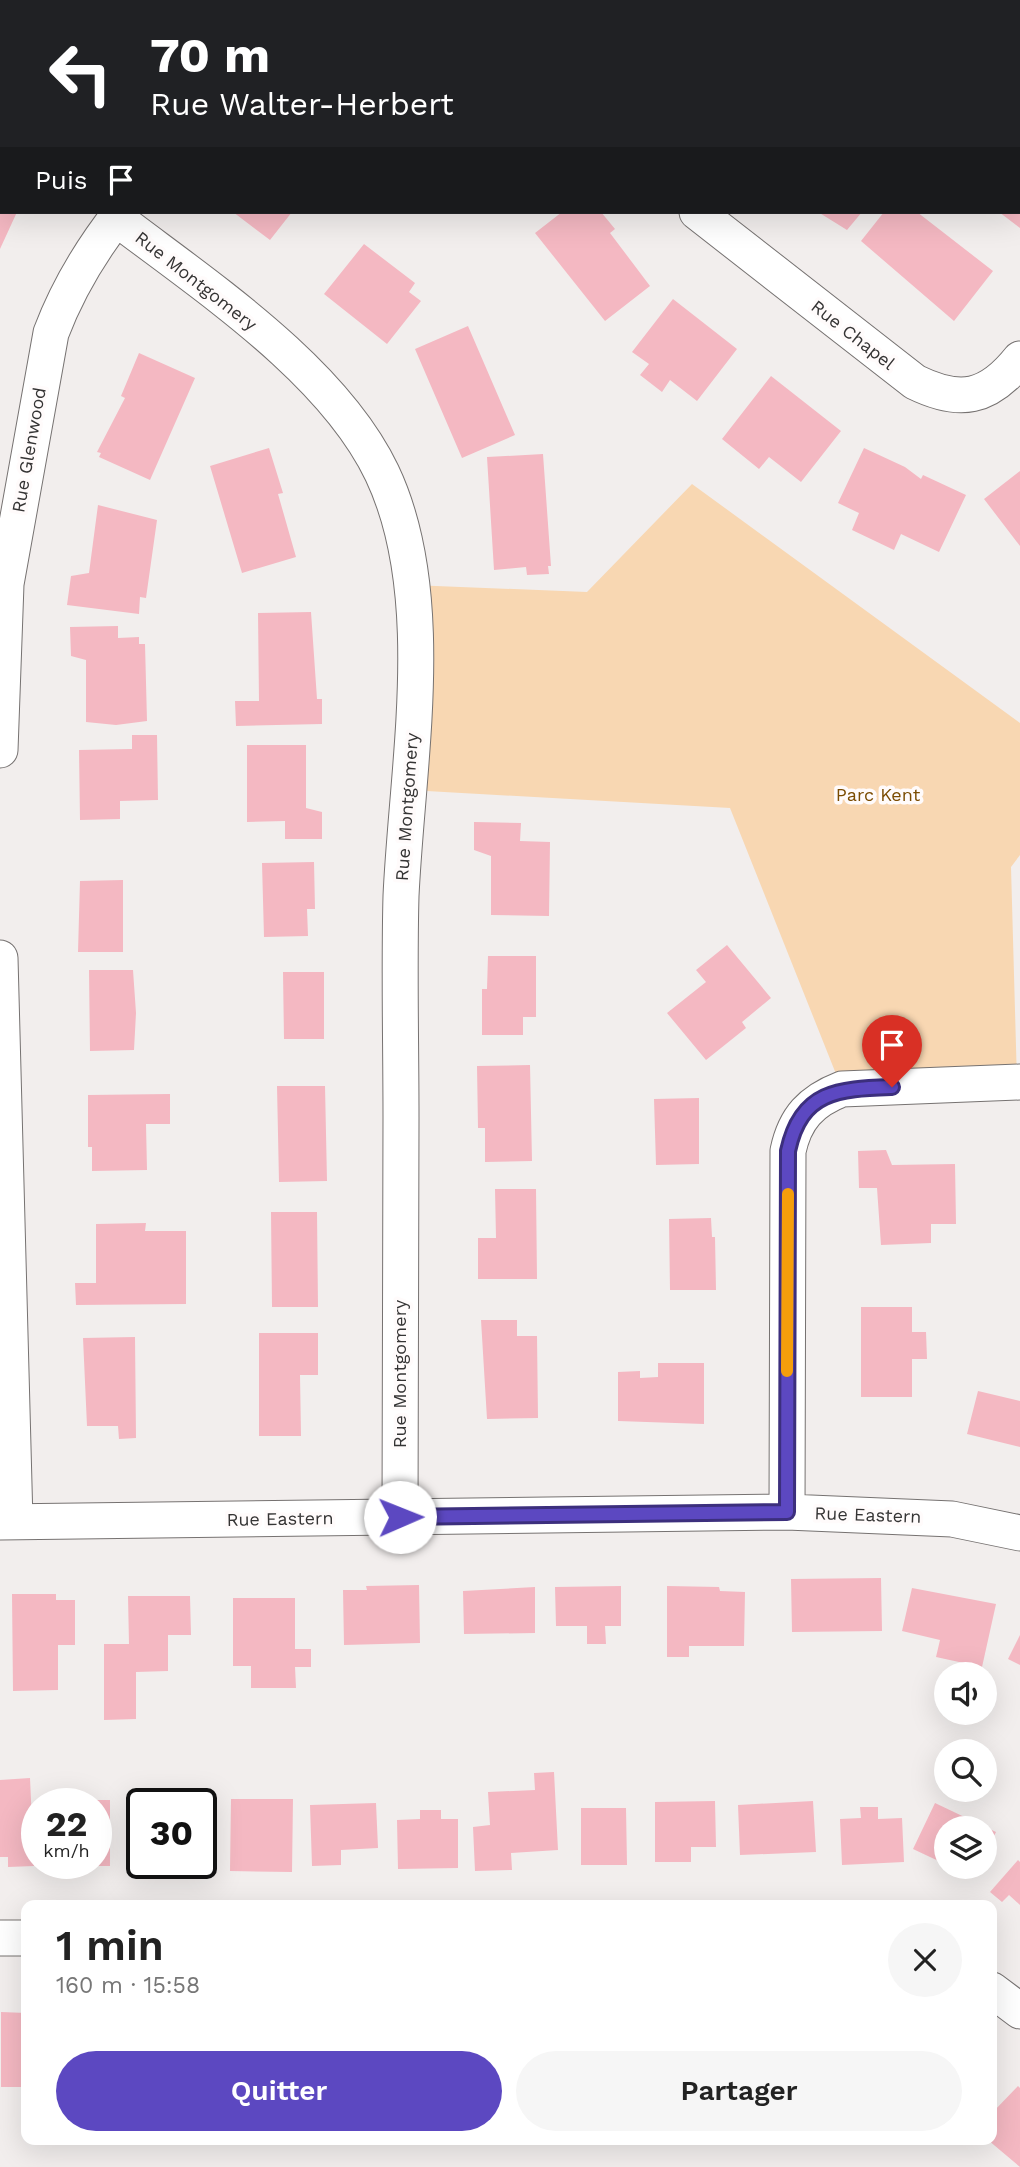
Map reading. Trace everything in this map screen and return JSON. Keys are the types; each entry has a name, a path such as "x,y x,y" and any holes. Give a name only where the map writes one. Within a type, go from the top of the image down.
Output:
{"street":[{"name":"Rue Chapel","path":"700,214 915,382 935,392 955,396 976,395 994,385 1020,359"},
{"name":"Rue Glenwood","path":"0,750 6,584 51,333 66,294 119,215"},
{"name":"Rue Montgomery","path":"119,215 268,337 332,399 358,432 380,468 397,505 407,544 414,659 401,896 400,1517"},
{"path":"0,958 7,1522"},
{"path":"787,1512 788,1151 793,1130 806,1111 821,1098 842,1089 1020,1082"},
{"name":"Rue Eastern","path":"7,1522 787,1512 952,1519 1020,1533"},
{"path":"0,1938 21,1938"},
{"path":"997,1994 1020,2011"}],"green space":[{"name":"Parc Kent","path":"692,484 1020,723 1020,855 1011,867 1017,1082 842,1089 730,808 409,790 411,585 587,592"}],"building":[{"path":"0,214 16,214 0,249"},
{"path":"236,214 290,214 270,240"},
{"path":"559,214 603,214 615,229 610,233 650,286 605,321 535,233"},
{"path":"821,214 860,214 847,230"},
{"path":"882,214 920,214 993,271 954,321 861,241"},
{"path":"1002,214 1020,214 1020,228"},
{"path":"364,244 415,283 409,292 421,301 387,344 324,294"},
{"path":"673,299 737,349 697,401 670,380 662,392 640,375 649,364 632,352"},
{"path":"468,326 515,435 462,458 415,349"},
{"path":"139,353 195,378 150,480 99,457 101,453 97,452 125,398 121,396"},
{"path":"771,376 841,431 801,482 769,457 759,469 722,439"},
{"path":"269,448 283,493 278,494 296,557 242,573 210,466"},
{"path":"864,448 905,467 921,479 923,475 966,495 939,552 901,534 894,550 852,530 859,513 838,503"},
{"path":"543,454 551,566 548,566 549,574 527,575 526,567 494,570 487,457"},
{"path":"1020,471 1020,546 984,499"},
{"path":"98,505 157,520 146,598 140,597 139,614 67,605 71,576 89,573"},
{"path":"311,612 317,699 322,699 322,724 236,726 235,701 259,701 258,613"},
{"path":"118,626 118,638 139,637 139,644 145,644 147,721 116,725 86,722 86,660 71,656 70,627"},
{"path":"132,735 157,735 158,800 120,801 120,819 80,820 79,750 132,749"},
{"path":"247,745 306,745 306,808 322,812 322,839 285,839 285,821 247,822"},
{"path":"474,822 521,823 520,841 550,842 549,916 491,915 491,856 474,850"},
{"path":"314,862 315,909 307,909 308,936 264,937 262,863"},
{"path":"123,880 123,952 78,952 80,881"},
{"path":"727,945 771,998 742,1022 746,1028 706,1060 667,1013 706,982 696,970"},
{"path":"488,956 536,956 536,1017 523,1017 523,1035 482,1035 482,989 487,989"},
{"path":"89,970 133,970 136,1013 134,1050 90,1051"},
{"path":"283,972 324,972 324,1039 284,1039"},
{"path":"530,1065 532,1161 485,1162 485,1128 478,1128 477,1066"},
{"path":"277,1086 325,1086 327,1181 279,1182"},
{"path":"170,1094 170,1124 146,1124 147,1170 92,1171 92,1147 88,1147 88,1095"},
{"path":"699,1098 699,1164 656,1165 654,1099"},
{"path":"886,1150 892,1165 955,1164 956,1224 931,1224 931,1243 881,1245 877,1188 859,1188 858,1151"},
{"path":"495,1189 536,1189 537,1279 478,1279 478,1238 496,1238"},
{"path":"271,1212 317,1212 318,1307 272,1307"},
{"path":"711,1218 712,1237 715,1237 716,1290 670,1290 669,1219"},
{"path":"146,1223 145,1231 186,1231 186,1304 76,1305 75,1283 96,1283 96,1224"},
{"path":"861,1307 912,1307 912,1332 926,1332 927,1359 912,1359 912,1397 861,1397"},
{"path":"481,1320 517,1320 517,1336 537,1336 538,1418 487,1419"},
{"path":"259,1333 318,1333 318,1375 300,1375 301,1436 259,1436"},
{"path":"135,1337 136,1438 119,1439 118,1426 87,1426 83,1338"},
{"path":"658,1363 704,1363 704,1424 618,1421 618,1372 640,1371 640,1378 658,1377"},
{"path":"978,1391 1020,1401 1020,1447 967,1434"},
{"path":"881,1578 882,1631 792,1632 791,1579"},
{"path":"419,1585 420,1643 344,1645 343,1590 367,1590 366,1586"},
{"path":"621,1586 621,1626 605,1626 606,1644 587,1644 587,1626 556,1626 555,1587"},
{"path":"667,1586 719,1587 720,1591 745,1592 744,1646 689,1646 689,1657 667,1657"},
{"path":"535,1587 535,1633 464,1634 463,1591"},
{"path":"912,1588 996,1604 983,1662 959,1662 936,1657 940,1640 902,1631"},
{"path":"12,1594 56,1594 56,1600 75,1600 75,1645 58,1645 58,1690 13,1691"},
{"path":"128,1596 190,1596 191,1635 168,1635 168,1671 136,1672 136,1719 104,1720 104,1644 129,1644"},
{"path":"233,1598 295,1598 295,1649 311,1649 311,1667 295,1667 296,1688 251,1688 251,1666 233,1666"},
{"path":"1020,1635 1020,1665 1008,1659"},
{"path":"554,1772 558,1850 511,1853 512,1870 475,1871 473,1827 490,1825 488,1792 535,1790 534,1773"},
{"path":"30,1778 30,1788 21,1788 21,1866 8,1867 8,1857 0,1857 0,1780"},
{"path":"231,1799 293,1799 292,1872 230,1871"},
{"path":"715,1801 716,1847 691,1847 691,1862 655,1862 655,1802"},
{"path":"813,1801 816,1852 740,1855 738,1805"},
{"path":"376,1803 378,1848 341,1850 341,1865 312,1866 310,1805"},
{"path":"935,1803 962,1816 934,1816 934,1859 913,1849"},
{"path":"860,1807 878,1807 878,1819 902,1818 904,1862 842,1865 840,1819 861,1818"},
{"path":"581,1808 626,1808 627,1865 581,1865"},
{"path":"420,1810 441,1810 441,1819 458,1819 458,1868 398,1869 397,1820 420,1819"},
{"path":"1018,1860 1020,1905 1009,1895 1002,1902 990,1892"},
{"path":"1,2012 21,2013 21,2087 1,2087"},
{"path":"1018,2086 1020,2088 1020,2167 994,2145 997,2145 997,2108"}],"slow traffic":[{"path":"787,1371 788,1194"}],"route":[{"path":"400,1517 787,1512 788,1151 793,1130 806,1111 821,1098 842,1089 892,1087"}]}
